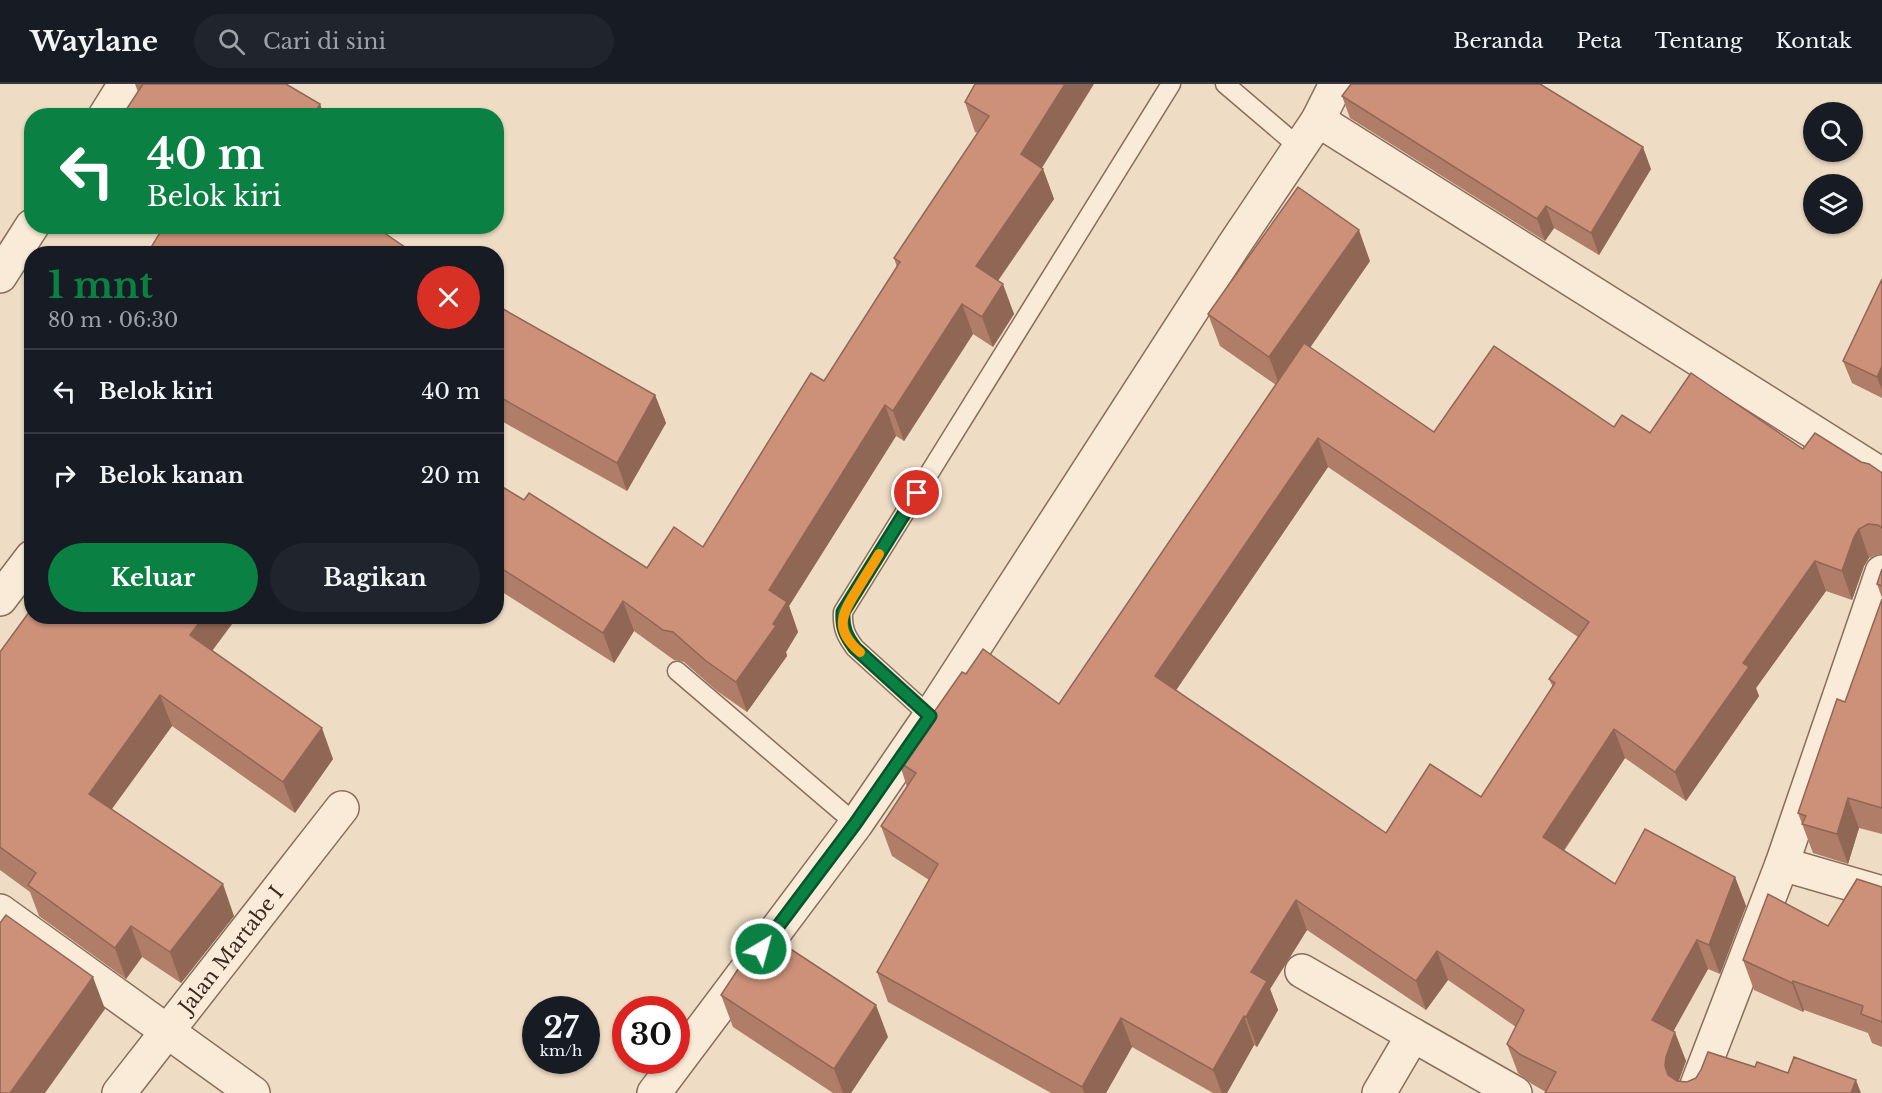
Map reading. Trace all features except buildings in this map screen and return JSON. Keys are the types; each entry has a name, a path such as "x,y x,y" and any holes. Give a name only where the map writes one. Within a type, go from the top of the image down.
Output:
{"street":[{"path":"110,108 125,84"},
{"path":"654,1093 855,824 930,716 1318,120 1336,84"},
{"path":"1318,120 1882,475"},
{"path":"0,276 27,234"},
{"path":"0,599 24,568"},
{"path":"1694,1093 1782,864 1882,572"},
{"name":"Jalan Martabe I","path":"119,1093 342,808"},
{"path":"1782,864 1882,893"},
{"path":"0,911 253,1093"},
{"path":"1302,971 1515,1093"},
{"path":"1379,1093 1413,1035"}],"lane":[{"path":"930,716 855,648 847,638 842,626 843,612 1171,84"},
{"path":"1225,84 1299,147"},
{"path":"677,671 855,824"}],"slow traffic":[{"path":"860,652 847,638 842,626 843,612 879,554"}],"route":[{"path":"761,949 855,824 930,716 855,648 847,638 842,626 843,612 917,493"}]}
